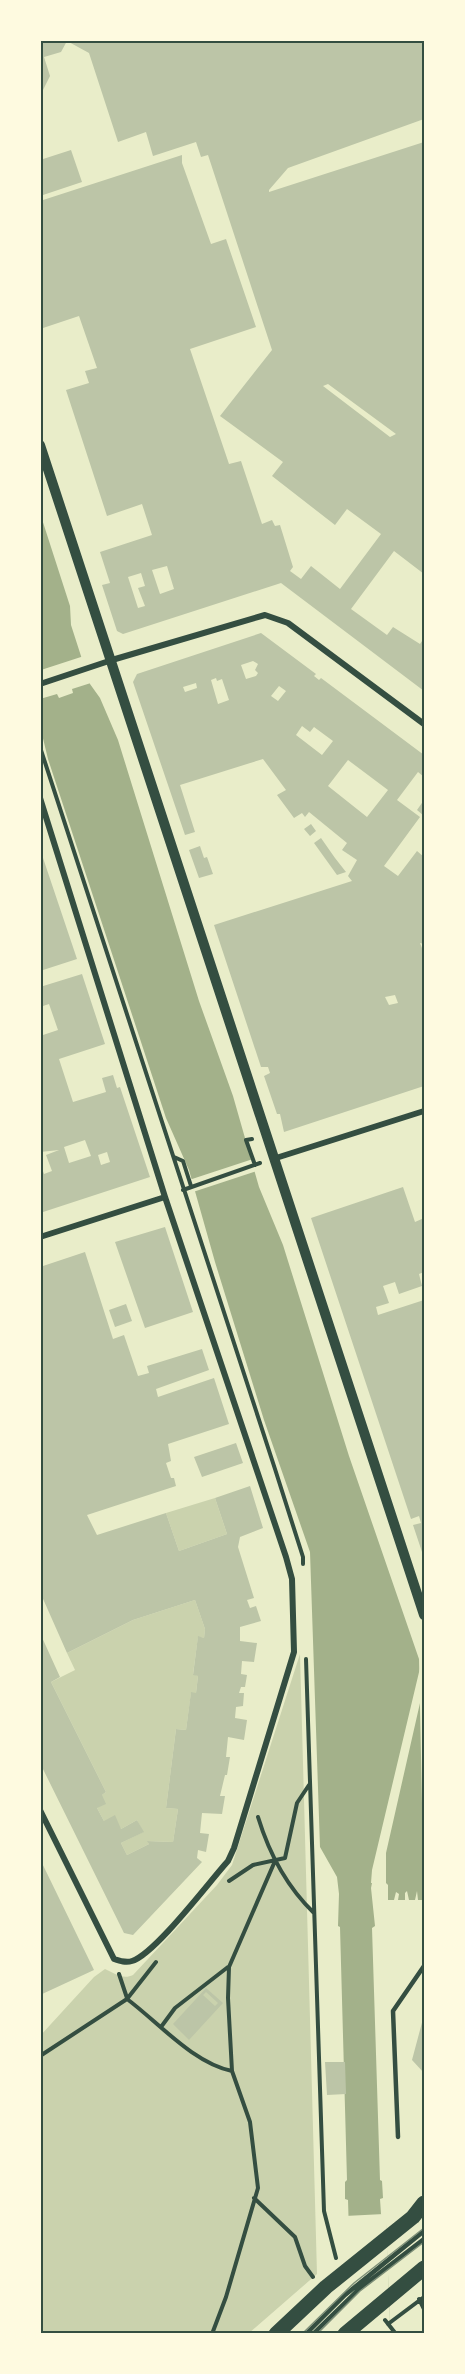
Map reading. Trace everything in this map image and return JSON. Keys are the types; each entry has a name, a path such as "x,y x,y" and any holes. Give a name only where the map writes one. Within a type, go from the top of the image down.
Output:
{"main road":[{"path":"276,2334 341,2267 413,2217 424,2203"},
{"path":"345,2334 424,2268"}],"street":[{"path":"40,445 276,1158 424,1615"},
{"path":"40,684 112,660 265,615 288,622 424,724"},
{"path":"40,798 165,1197 292,1579 294,1652 234,1848 228,1861 151,1950 132,1961 123,1962 114,1959 40,1810"},
{"path":"276,1158 424,1111"},
{"path":"40,1237 165,1197"}],"lane":[{"path":"398,2137 393,2011 424,1966"},
{"path":"306,2334 345,2295 424,2231"},
{"path":"313,2334 345,2302 424,2239"}],"path":[{"path":"40,747 174,1156 188,1187"},
{"path":"188,1187 256,1165 246,1140"},
{"path":"174,1156 183,1161 188,1187 303,1557 303,1569"},
{"path":"306,1648 324,2211 341,2267"},
{"path":"228,1882 253,1865 285,1858 297,1803 310,1784"},
{"path":"251,1793 265,1842 288,1884 314,1914"},
{"path":"212,2334 258,2188 250,2122 232,2071 228,1998 229,1967 275,1861"},
{"path":"40,2056 127,1999 162,1956"},
{"path":"114,1959 127,1999 202,2058 218,2068 232,2071"},
{"path":"161,2026 176,2008 229,1967"},
{"path":"254,2198 295,2237 305,2266 318,2282"},
{"path":"390,2322 422,2298 424,2308"}],"shaded area":[{"path":"40,513 70,606 71,625 90,684 100,698 118,740 199,1001 233,1096 259,1187 283,1245 349,1456 419,1659 424,1900 418,1900 417,1891 415,1900 409,1900 407,1891 405,1900 398,1900 399,1894 396,1892 394,1900 388,1900 386,1883 372,1883 371,1888 375,1926 372,1928 380,2180 382,2181 383,2198 380,2199 381,2214 386,2224 390,2324 352,2333 348,2200 345,2199 347,2180 340,1927 338,1926 339,1894 337,1877 320,1847 310,1552 264,1420 189,1170 166,1118 48,759 40,726"},
{"path":"215,1498 227,1534 179,1551 166,1513"},
{"path":"195,1600 205,1629 204,1638 198,1637 193,1674 198,1676 196,1693 191,1693 186,1730 176,1729 166,1808 178,1809 173,1842 148,1841 149,1844 127,1855 121,1843 143,1832 137,1820 121,1829 104,1821 97,1808 102,1795 106,1792 51,1682 75,1670 67,1653 133,1620"},
{"path":"300,1654 317,2274 249,2333 41,2333 40,2036 94,1977 105,1969 122,1976 133,1975 217,1885 232,1865"}],"pier":[{"path":"84,656 94,682 72,689 73,693 59,698 57,694 40,699 41,670"},
{"path":"253,1159 257,1171 193,1192 189,1180"},
{"path":"420,1668 420,1703 386,1853 386,1883 371,1883 372,1870"},
{"path":"384,2214 390,2324 411,2324 413,2334 349,2334 345,2216"}],"building":[{"path":"40,40 424,40 424,119 288,168 269,192 424,142 424,574 394,551 351,609 387,635 393,627 420,644 424,638 424,691 281,583 123,634 117,631 102,585 110,583 100,552 152,535 142,504 107,516 66,390 89,383 85,371 97,368 79,316 40,329 40,201 182,155 182,163 211,244 226,239 256,327 190,349 229,464 241,461 262,524 272,520 275,526 280,525 293,567 290,571 301,579 311,566 340,589 381,534 347,509 335,525 272,476 283,462 220,416 272,350 208,155 201,157 196,142 153,156 146,132 118,142 89,53 67,41 61,52 44,57 50,76 40,96","holes":["328,384 396,434 390,437 323,386","167,566 174,589 160,594 152,570","141,573 145,586 138,588 145,606 138,608 128,577"]},
{"path":"71,150 82,182 40,196 40,160"},
{"path":"261,633 316,674 314,676 319,680 321,678 424,755 424,777 418,772 397,800 420,817 384,866 398,876 417,851 424,857 424,944 420,943 424,953 424,1086 284,1132 280,1114 277,1114 264,1076 270,1073 268,1067 261,1067 214,925 352,881 348,876 357,860 342,850 347,843 309,812 305,817 302,813 294,818 277,795 286,790 263,759 180,785 195,832 185,835 133,682 137,674","holes":["253,661 258,664 255,670 258,673 246,679 241,665","216,678 217,681 222,679 229,700 218,704 211,680","196,683 197,688 185,692 183,687","279,686 286,691 278,701 271,696","302,726 310,732 314,727 333,741 322,755 296,735","348,760 388,790 367,817 328,786","395,995 398,1003 389,1005 385,997"]},
{"path":"424,800 424,816 417,810"},
{"path":"311,824 316,831 310,836 304,829"},
{"path":"321,838 346,872 337,875 314,843"},
{"path":"200,846 213,874 199,878 189,850"},
{"path":"40,849 77,959 40,971"},
{"path":"82,974 105,1044 59,1059 73,1102 106,1092 102,1078 113,1075 117,1088 120,1087 150,1177 40,1213 40,1163 44,1174 52,1171 46,1155 59,1150 40,1152 40,1036 58,1030 49,1004 40,1007 40,987","holes":["85,1140 91,1156 69,1163 64,1147","107,1152 110,1162 101,1165 98,1155"]},
{"path":"403,1187 415,1222 424,1218 424,1272 419,1274 422,1286 399,1294 395,1282 383,1286 389,1303 376,1307 378,1315 424,1300 424,1558 413,1525 421,1523 419,1516 411,1519 311,1218"},
{"path":"165,1227 193,1312 145,1328 115,1242"},
{"path":"85,1252 113,1339 124,1335 138,1376 149,1373 147,1366 202,1349 209,1370 156,1389 158,1397 214,1378 229,1424 168,1444 171,1461 166,1463 176,1486 87,1515 97,1535 166,1513 179,1551 227,1534 215,1498 250,1486 263,1528 240,1537 238,1547 254,1598 247,1600 250,1608 256,1606 261,1621 240,1627 240,1641 257,1643 254,1662 242,1661 241,1674 247,1675 245,1687 241,1687 239,1693 244,1693 243,1706 236,1707 235,1718 247,1720 244,1740 228,1737 226,1757 230,1757 220,1796 225,1796 222,1814 202,1813 200,1833 209,1834 206,1852 198,1850 197,1858 202,1862 133,1935 124,1933 40,1763 40,1633 60,1677 51,1682 106,1792 102,1795 106,1804 97,1808 104,1821 115,1815 121,1829 137,1820 144,1832 121,1843 127,1855 149,1844 147,1841 173,1842 178,1809 166,1808 176,1729 186,1730 191,1692 196,1693 198,1676 193,1675 198,1636 204,1638 205,1629 195,1600 133,1620 67,1653 40,1592 40,1267"},
{"path":"126,1304 132,1321 115,1327 109,1310"},
{"path":"236,1443 243,1463 202,1477 194,1457"},
{"path":"40,1859 94,1970 40,1995"},
{"path":"206,1988 223,2003 189,2040 173,2024","holes":["206,1992 218,2003 215,2006 203,1995"]},
{"path":"424,2015 424,2073 412,2060"},
{"path":"325,2062 345,2062 346,2094 327,2095"}],"tram line":[{"path":"302,2334 354,2283 424,2228"},
{"path":"317,2334 360,2291 424,2242"}]}
